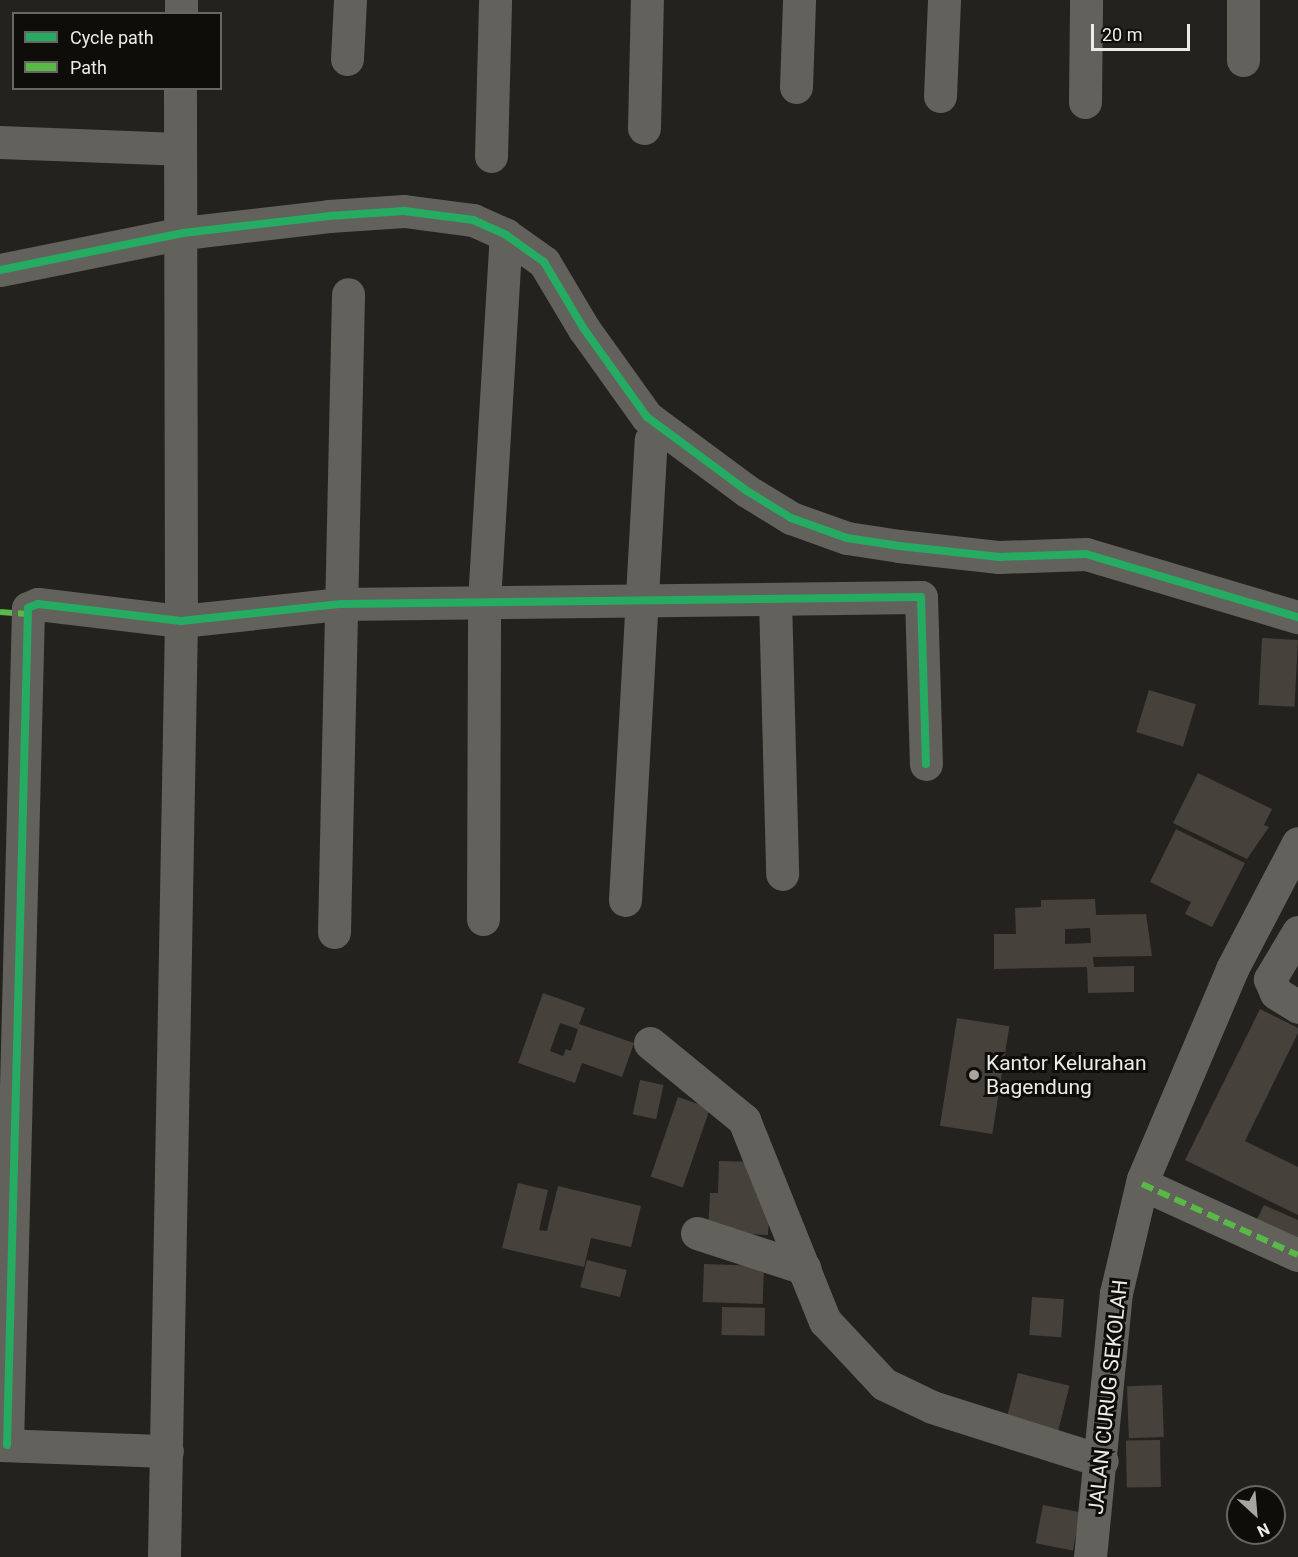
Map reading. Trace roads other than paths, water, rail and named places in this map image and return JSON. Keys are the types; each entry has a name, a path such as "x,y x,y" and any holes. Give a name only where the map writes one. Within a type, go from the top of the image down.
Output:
{"street":[{"path":"347,59 350,0"},
{"path":"492,156 495,0"},
{"path":"644,129 647,0"},
{"path":"796,87 799,0"},
{"path":"940,96 944,0"},
{"path":"1085,102 1086,0"},
{"path":"1243,0 1243,60"},
{"path":"164,1557 181,621 183,233 179,149 180,90"},
{"path":"0,142 179,149"},
{"path":"0,270 183,233 404,211 473,220 506,235 544,262 584,329 648,417 747,491 791,518 847,538 899,546 999,557 1086,554 1298,617"},
{"path":"483,919 484,602 506,235"},
{"path":"334,932 348,294"},
{"path":"625,900 639,600 651,440"},
{"path":"167,1451 3,1445 28,609 38,604 181,621 341,604 921,597 926,764"},
{"path":"775,599 782,874"},
{"name":"JALAN CURUG SEKOLAH","path":"1090,1557 1102,1461 1116,1293 1142,1184 1232,969 1295,858"},
{"path":"1298,932 1270,979 1276,993 1298,1006"},
{"path":"650,1043 744,1120 825,1321 884,1384 932,1407 1102,1461"},
{"path":"1142,1184 1298,1256"},
{"path":"697,1233 804,1268"}],"place":[{"name":"Kantor Kelurahan Bagendung","path":"974,1075"}]}
